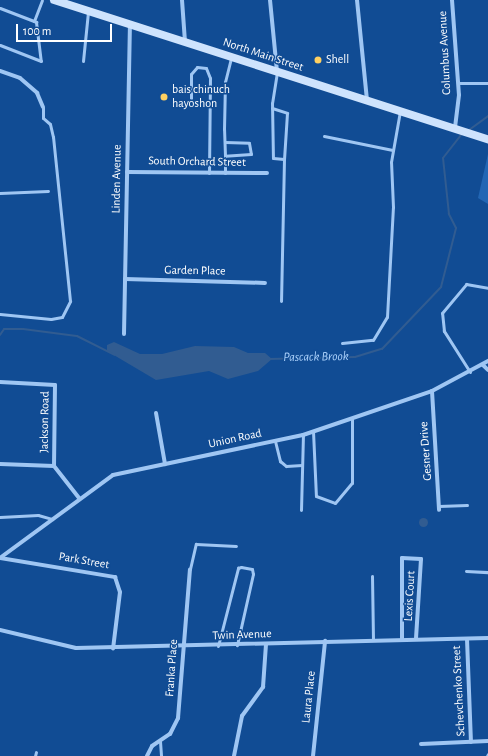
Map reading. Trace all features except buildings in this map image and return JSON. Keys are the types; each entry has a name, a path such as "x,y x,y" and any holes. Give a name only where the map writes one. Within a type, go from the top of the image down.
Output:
{"main road":[{"name":"North Main Street","path":"54,0 231,58 488,139"}],"street":[{"path":"182,0 185,43"},
{"path":"270,0 277,72"},
{"path":"357,0 367,101"},
{"name":"Columbus Avenue","path":"452,0 458,83 458,129"},
{"name":"Linden Avenue","path":"124,334 130,25"},
{"path":"0,71 26,83 37,93 43,107"},
{"name":"South Orchard Street","path":"127,172 267,173"},
{"name":"Garden Place","path":"125,279 265,283"},
{"name":"Union Road","path":"0,558 79,498 113,475 304,435 432,391 488,361"},
{"path":"483,365 488,370"},
{"name":"Jackson Road","path":"0,382 55,385 54,466 79,498"},
{"name":"Gesner Drive","path":"432,391 439,508"},
{"path":"156,413 165,464"},
{"path":"0,464 54,466"},
{"name":"Park Street","path":"0,558 116,577 120,592 113,649"},
{"name":"Lexis Court","path":"402,639 402,558 422,559 416,639"},
{"name":"Franka Place","path":"147,756 160,741 170,734 178,718 190,569"},
{"name":"Twin Avenue","path":"0,630 76,648 113,649 325,641 488,638"},
{"name":"Schevchenko Street","path":"467,639 471,742"},
{"name":"Laura Place","path":"313,756 325,641"},
{"path":"234,756 242,716 263,687 266,644"},
{"path":"421,744 488,741"}],"lane":[{"path":"0,45 41,61 34,20 42,0"},
{"path":"0,8 34,20"},
{"path":"83,62 89,12"},
{"path":"225,173 225,82 231,58"},
{"path":"191,98 191,74 197,67 206,68 210,78 209,173"},
{"path":"277,72 272,108 273,158 284,159"},
{"path":"458,83 488,83"},
{"path":"0,314 56,318 68,311 70,301 53,137 50,124 43,118 43,107"},
{"path":"272,108 287,114 284,159 281,301"},
{"path":"342,342 373,340 387,317 393,150 400,111"},
{"path":"324,136 393,150"},
{"path":"224,142 248,143 251,147 248,156 225,156"},
{"path":"0,193 48,191"},
{"path":"470,372 444,331 442,313 466,284 488,288"},
{"path":"313,431 316,496 335,503 352,483 352,418"},
{"path":"301,510 304,435"},
{"path":"275,441 280,461 286,466 302,465"},
{"path":"439,508 467,505"},
{"path":"0,517 38,515 52,519"},
{"path":"190,569 196,544 236,546"},
{"path":"218,646 238,568 241,567 252,569 253,574 237,645"},
{"path":"466,570 488,572"},
{"path":"372,576 373,640"},
{"path":"160,741 161,756"}],"shaded area":[{"path":"488,154 488,204 478,198"},
{"path":"114,342 140,354 162,354 195,346 234,347 248,353 265,353 272,359 258,371 228,379 209,371 156,380 107,351 107,345"},
{"path":"423,517 428,522 423,527 418,522"}],"waterway":[{"name":"Pascack Brook","path":"469,130 488,116"},
{"name":"Pascack Brook","path":"269,359 355,357 382,349 441,287 456,228 449,214 443,158 462,134"},
{"name":"Pascack Brook","path":"0,335 4,329 23,329 77,336 115,355"}],"place":[{"name":"Shell","path":"318,60"},
{"name":"bais chinuch hayoshon","path":"164,97"}]}
